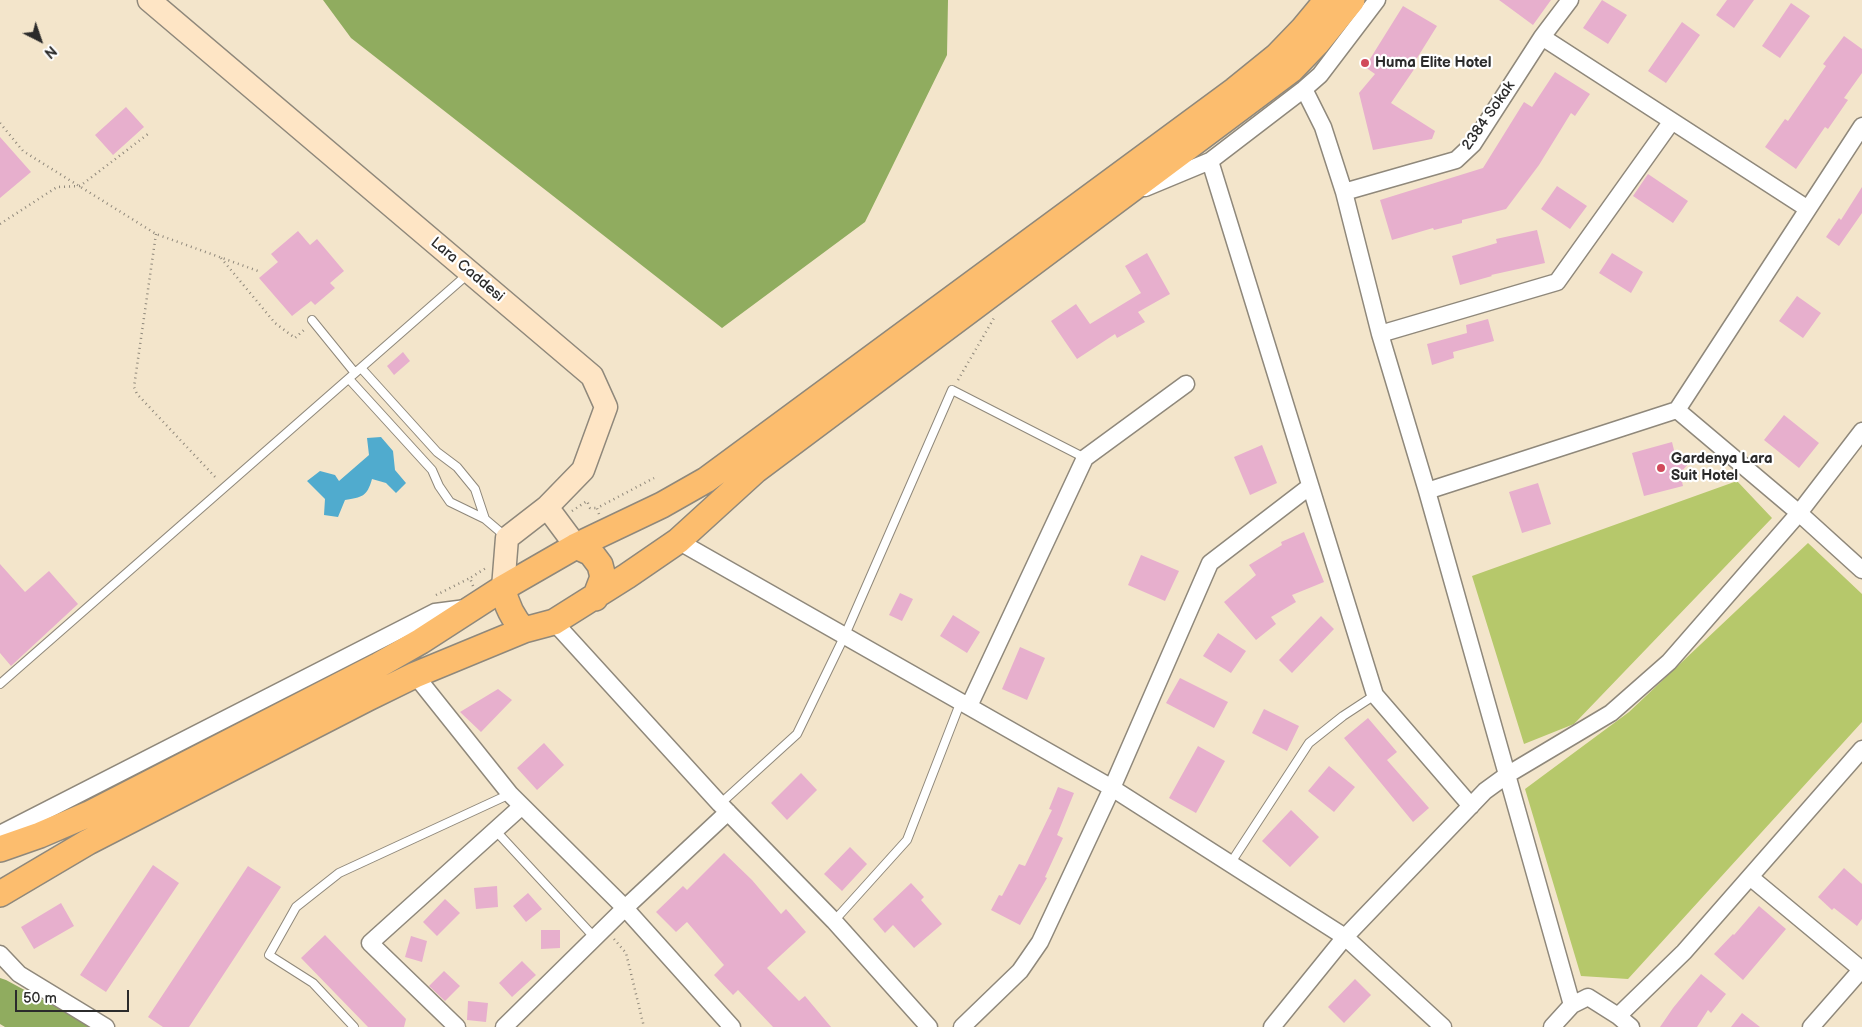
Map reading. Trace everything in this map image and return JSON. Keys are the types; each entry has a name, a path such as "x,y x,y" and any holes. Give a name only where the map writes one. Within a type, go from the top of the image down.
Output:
{"main road":[{"path":"0,849 40,835 89,814 379,665 421,641 503,588 576,546 669,501 706,480 752,448 1235,90 1277,56 1327,0"},
{"path":"0,894 88,842 415,675 524,630 554,622 595,598 678,541 756,470 1291,70 1317,43 1352,0"},
{"path":"576,546 591,553 600,565 603,577 595,598"},
{"path":"503,588 509,610 516,622 524,630"}],"street":[{"name":"Lara Caddesi","path":"149,0 592,376 606,407 583,470 547,507 507,538"},
{"path":"1118,200 1210,161 1304,90 1320,75 1377,0"},
{"name":"2384 Sokak","path":"1344,192 1456,160 1473,144 1542,37 1570,0"},
{"path":"1542,37 1808,209"},
{"path":"1304,90 1322,127 1344,192 1380,334 1428,490 1572,1005"},
{"path":"1380,334 1557,282 1672,121"},
{"path":"1428,490 1677,410 1808,209 1855,151 1862,126"},
{"path":"1210,161 1375,695 1471,806"},
{"path":"965,704 1085,458 1186,384"},
{"path":"1677,410 1799,513 1862,570"},
{"path":"1272,1027 1344,937 1485,791 1507,775 1611,714 1669,662 1799,513 1862,431"},
{"path":"962,1027 1020,971 1040,942 1112,788 1210,563 1310,487"},
{"path":"547,507 576,546"},
{"path":"503,588 507,538"},
{"path":"678,541 1112,788 1344,937 1443,1027"},
{"path":"0,834 435,612 473,607"},
{"path":"554,622 724,808 834,921 929,1027"},
{"path":"415,675 510,794 625,908 732,1027"},
{"path":"1618,1016 1684,952 1750,877 1856,768 1862,749"},
{"path":"457,1027 370,943 522,806"},
{"path":"504,1027 724,808"},
{"path":"1750,877 1862,970 1811,1027"},
{"path":"0,954 19,974 106,1027"},
{"path":"1552,1027 1572,1005 1588,998 1618,1016 1631,1027"}],"lane":[{"path":"0,684 470,272"},
{"path":"313,321 437,452 457,467 474,489 484,519"},
{"path":"348,379 432,470 450,502 484,519 507,538"},
{"path":"724,808 797,734 845,635 952,390 1085,458"},
{"path":"1230,864 1309,743 1343,716 1375,695"},
{"path":"834,921 907,840 965,704"},
{"path":"354,1027 313,983 269,955 296,907 339,873 510,794"},
{"path":"495,830 600,933"}],"path":[{"path":"0,123 23,151 156,234 258,271"},
{"path":"0,224 57,187 80,186 148,134"},
{"path":"156,234 134,387 137,394 225,487"},
{"path":"220,257 275,323 295,338 313,321"},
{"path":"952,390 995,316"},
{"path":"587,501 590,508 597,508"},
{"path":"600,933 626,953 644,1027"}],"green space":[{"path":"323,0 948,0 947,55 865,222 722,328 351,38"},
{"path":"1737,481 1772,518 1574,724 1524,744 1472,576"},
{"path":"1808,543 1862,594 1862,722 1628,979 1581,976 1525,789 1629,712"},
{"path":"0,978 93,1027 5,1027 0,1024"}],"water":[{"path":"381,437 393,451 395,470 406,483 396,493 386,483 372,479 366,493 356,498 345,500 338,517 324,515 325,499 307,481 320,471 335,475 339,481 369,455 367,438"}],"building":[{"path":"1499,0 1551,0 1533,25"},
{"path":"1602,0 1627,15 1608,44 1583,28"},
{"path":"1727,0 1754,0 1734,28 1716,15"},
{"path":"1791,3 1810,16 1780,58 1762,46"},
{"path":"1403,6 1437,26 1414,63 1417,65 1391,103 1435,131 1432,139 1373,150 1359,93 1375,74 1365,67"},
{"path":"1682,22 1700,35 1666,83 1648,71"},
{"path":"1844,36 1862,49 1862,73 1844,98 1848,100 1828,129 1825,127 1796,169 1765,147 1785,119 1788,121 1826,66 1823,64"},
{"path":"1555,72 1590,94 1575,116 1571,113 1539,165 1506,209 1462,220 1462,223 1434,230 1433,228 1392,240 1380,200 1483,168 1524,102 1532,107"},
{"path":"126,107 144,127 113,155 95,135"},
{"path":"0,137 31,172 0,198"},
{"path":"1648,174 1688,201 1673,223 1633,196"},
{"path":"1557,186 1587,206 1570,229 1541,209"},
{"path":"1862,187 1862,213 1839,246 1826,237 1839,218 1841,220"},
{"path":"1537,230 1545,263 1491,275 1460,285 1452,256 1497,243 1496,239"},
{"path":"298,231 310,245 317,239 344,271 330,283 335,288 315,305 311,301 292,316 259,278 278,262 271,254"},
{"path":"1147,253 1170,294 1138,312 1145,322 1117,338 1115,334 1077,359 1051,321 1076,304 1090,324 1141,293 1125,266"},
{"path":"1612,253 1643,272 1631,293 1599,273"},
{"path":"1797,296 1821,313 1803,338 1779,321"},
{"path":"1488,319 1494,341 1453,352 1454,358 1432,365 1427,344 1467,333 1466,325"},
{"path":"403,352 410,361 394,375 387,366"},
{"path":"1784,415 1819,443 1799,468 1764,440"},
{"name":"Gardenya Lara Suit Hotel","path":"1672,442 1675,454 1690,462 1680,473 1683,486 1644,496 1632,453"},
{"path":"1262,445 1277,483 1250,495 1234,457"},
{"path":"1538,483 1551,524 1522,533 1509,492"},
{"path":"1304,532 1324,582 1292,595 1296,602 1271,617 1276,624 1256,640 1224,602 1256,575 1249,565 1282,545 1281,542"},
{"path":"1141,555 1179,571 1165,601 1128,585"},
{"path":"0,564 25,592 49,571 78,604 11,666 0,653"},
{"path":"900,593 913,599 902,621 889,615"},
{"path":"953,615 980,632 967,653 940,636"},
{"path":"1321,616 1334,629 1292,673 1279,660"},
{"path":"1218,633 1246,651 1231,673 1203,656"},
{"path":"1020,647 1045,658 1027,700 1002,689"},
{"path":"1180,678 1228,702 1214,728 1166,703"},
{"path":"498,689 512,700 481,732 460,712"},
{"path":"1264,709 1299,726 1287,751 1252,733"},
{"path":"1368,718 1397,752 1387,760 1429,808 1413,822 1344,738"},
{"path":"544,743 564,765 537,790 517,768"},
{"path":"1198,746 1225,761 1196,813 1169,798"},
{"path":"1329,766 1355,787 1334,812 1308,791"},
{"path":"801,773 817,790 787,820 771,803"},
{"path":"1058,787 1074,793 1057,835 1063,838 1045,877 1047,878 1020,925 991,910 999,895 1002,896 1019,864 1025,866 1052,810 1049,809"},
{"path":"1291,810 1319,837 1290,867 1262,841"},
{"path":"850,847 867,864 842,891 824,874"},
{"path":"724,853 752,880 781,914 786,909 806,932 767,968 799,1001 805,996 831,1027 773,1027 738,990 733,995 714,975 724,965 687,922 676,932 656,912 683,886 687,890"},
{"path":"153,865 179,883 106,992 80,975"},
{"path":"248,866 281,887 189,1027 163,1027 148,1017"},
{"path":"1844,868 1862,884 1862,919 1857,926 1834,908 1832,910 1818,897"},
{"path":"911,883 924,897 921,900 942,924 914,948 893,925 885,933 873,919"},
{"path":"497,886 498,907 476,909 474,888"},
{"path":"528,893 542,909 526,922 513,906"},
{"path":"445,899 460,913 437,936 423,922"},
{"path":"61,903 74,926 34,949 21,927"},
{"path":"1759,906 1786,929 1743,980 1714,954 1734,935"},
{"path":"541,930 560,930 560,948 541,949"},
{"path":"325,935 406,1019 404,1027 368,1027 301,958"},
{"path":"411,936 427,941 422,962 405,957"},
{"path":"522,961 536,975 512,997 499,983"},
{"path":"444,971 460,986 445,1001 429,986"},
{"path":"1701,974 1726,994 1711,1013 1708,1010 1697,1027 1660,1027 1673,1008"},
{"path":"1355,979 1371,995 1344,1023 1328,1007"},
{"path":"468,1001 488,1003 486,1022 467,1020"},
{"path":"1742,1013 1760,1027 1731,1027"}],"place":[{"name":"Huma Elite Hotel","path":"1365,63"},
{"name":"Gardenya Lara Suit Hotel","path":"1661,468"}]}
